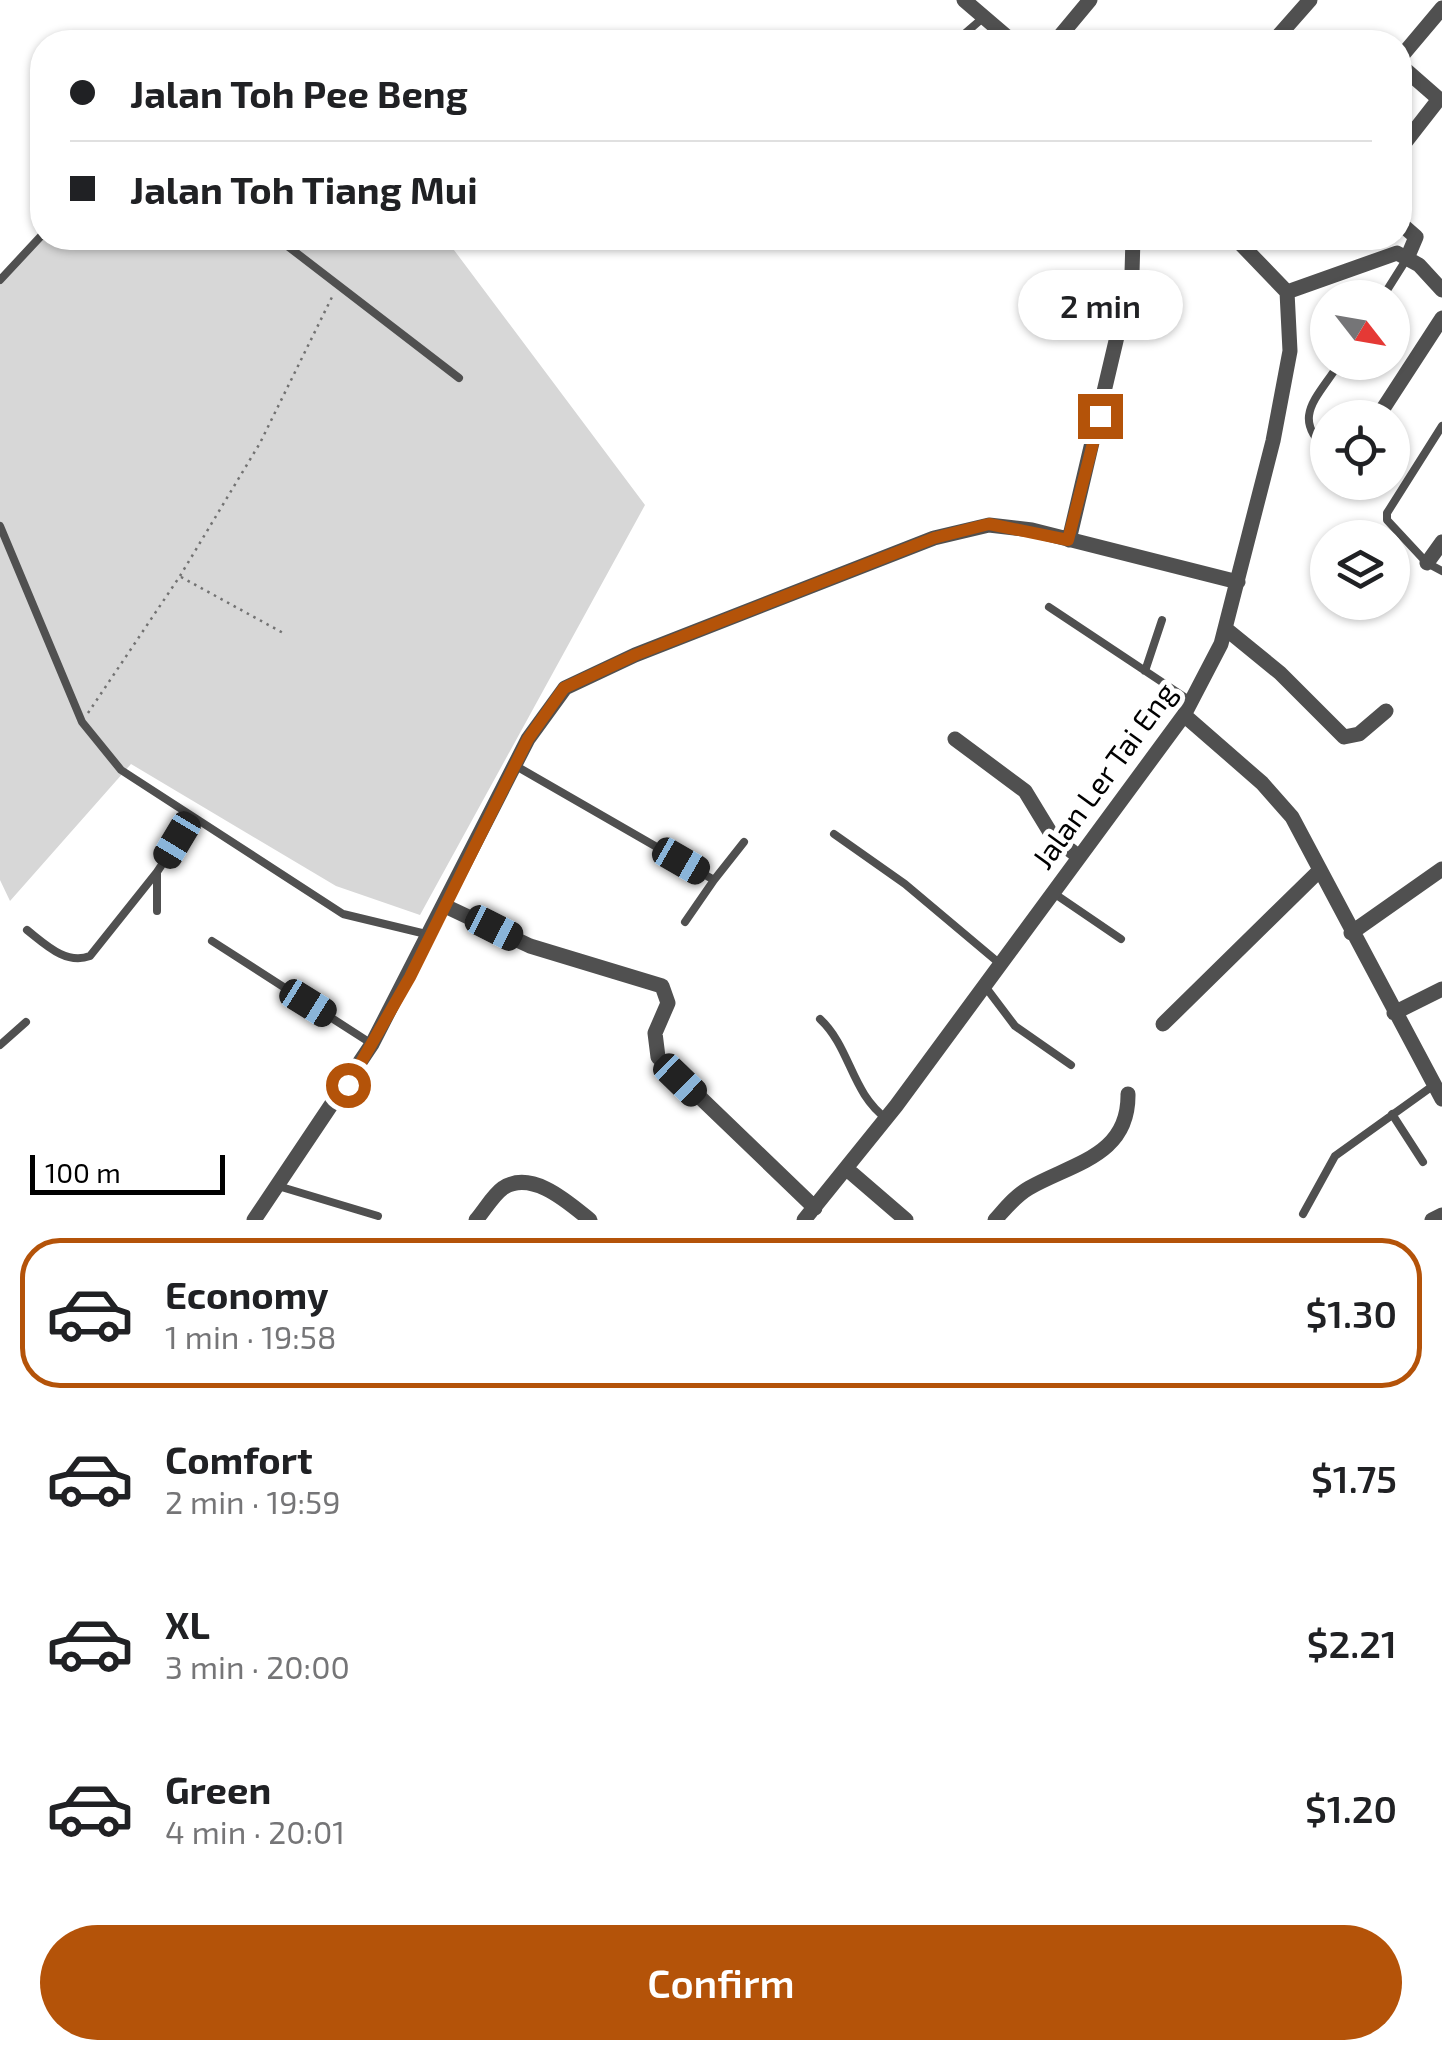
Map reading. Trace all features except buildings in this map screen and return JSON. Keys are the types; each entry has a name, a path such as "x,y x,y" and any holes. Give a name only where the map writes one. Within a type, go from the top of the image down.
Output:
{"street":[{"path":"964,0 998,30"},
{"path":"1064,30 1090,0"},
{"path":"1284,30 1310,0"},
{"path":"1412,46 1442,8"},
{"path":"1412,74 1439,102 1412,135"},
{"path":"1068,540 1117,346 1132,273 1133,250"},
{"path":"1250,250 1287,292 1397,252 1408,256 1442,290"},
{"path":"1408,256 1411,250"},
{"name":"Jalan Ler Tai Eng","path":"809,1214 887,1119 1188,708 1215,660 1226,630 1285,383 1291,320 1287,292"},
{"path":"1388,400 1442,318"},
{"path":"254,1220 372,1044 516,766 554,698 564,688 635,655 965,529 1008,525 1238,582"},
{"path":"1434,567 1442,542"},
{"path":"1226,630 1280,673 1344,736 1359,734 1386,712"},
{"path":"1188,708 1278,798 1359,929 1394,1014 1438,1092"},
{"path":"954,739 1024,792 1053,837 1078,856"},
{"path":"1359,929 1442,869"},
{"path":"1163,1024 1320,870"},
{"path":"445,906 530,946 662,986 668,1003 654,1033 658,1057 809,1214"},
{"path":"1394,1014 1442,989"},
{"path":"994,1220 1030,1188 1091,1160 1113,1144 1128,1112 1128,1094"},
{"path":"848,1170 906,1220"},
{"path":"476,1220 503,1188 523,1182 553,1194 590,1220"},
{"path":"1432,1220 1442,1214"}],"lane":[{"path":"969,30 984,18"},
{"path":"0,280 30,248"},
{"path":"294,250 459,378"},
{"path":"1393,280 1408,256"},
{"path":"1434,567 1387,520 1387,513 1442,426"},
{"path":"0,526 82,722 120,770 343,914 429,934"},
{"path":"1049,607 1145,671 1188,708"},
{"path":"1145,671 1162,620"},
{"path":"516,766 714,880"},
{"path":"28,930 58,954 79,960 90,956 157,872 193,818"},
{"path":"834,834 906,884 999,963"},
{"path":"686,922 744,842"},
{"path":"157,872 157,911"},
{"path":"1052,892 1121,940"},
{"path":"212,941 372,1044"},
{"path":"984,985 1015,1026 1071,1066"},
{"path":"820,1019 841,1041 868,1104 887,1119"},
{"path":"0,1045 26,1022"},
{"path":"1303,1214 1335,1156 1392,1114 1438,1092"},
{"path":"1392,1114 1422,1162"},
{"path":"278,1186 378,1216"}],"path":[{"path":"82,722 180,576 260,443 339,283"},
{"path":"180,576 285,634"}],"shaded area":[{"path":"30,248 454,250 645,505 420,915 336,886 131,764 10,901 0,880 0,285"}],"route":[{"path":"348,1085 410,977 528,739 564,688 635,655 934,538 989,524 1068,540 1100,416"}]}
